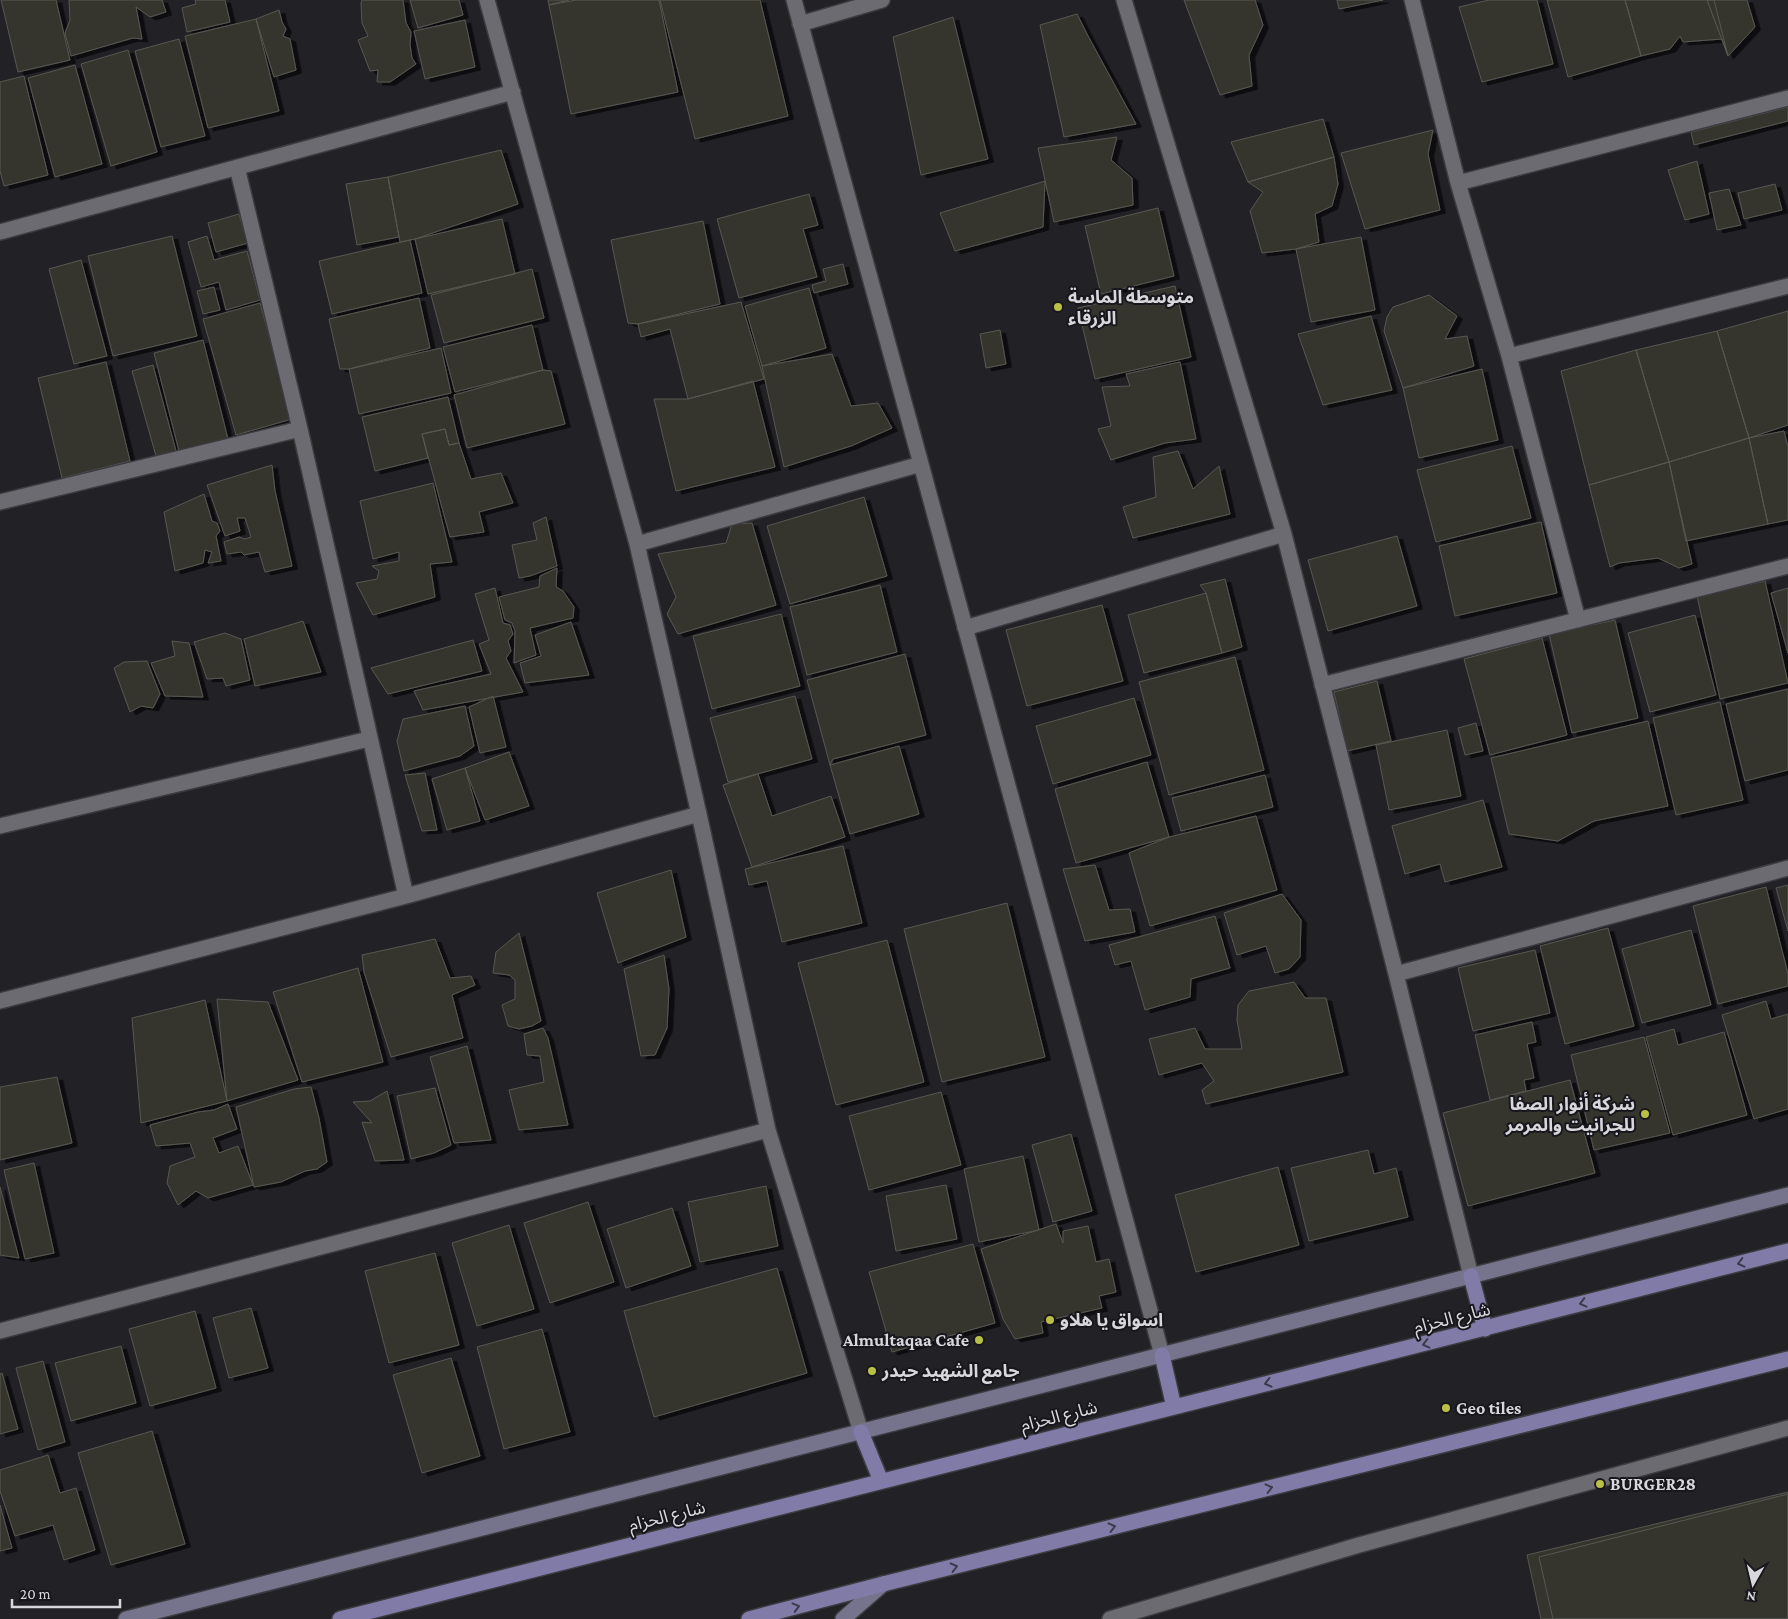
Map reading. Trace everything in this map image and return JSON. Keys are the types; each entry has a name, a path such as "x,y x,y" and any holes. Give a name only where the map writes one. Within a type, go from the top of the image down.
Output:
{"main road":[{"path":"126,1619 1788,1195"},
{"name":"شارع الحزام","path":"340,1619 1788,1251"},
{"path":"1471,1276 1485,1329"},
{"path":"1162,1354 1174,1407"},
{"path":"749,1619 1788,1359"},
{"path":"861,1432 881,1481"},
{"path":"843,1619 883,1584"}],"street":[{"path":"488,0 637,544 699,814 768,1130 861,1432"},
{"path":"794,0 1162,1354"},
{"path":"800,24 882,0"},
{"path":"1124,0 1284,534 1471,1276"},
{"path":"1412,0 1458,183 1509,356 1578,620"},
{"path":"0,232 513,92"},
{"path":"1458,183 1788,98"},
{"path":"237,167 300,429 406,896"},
{"path":"1509,356 1788,286"},
{"path":"0,502 300,429"},
{"path":"637,544 921,464"},
{"path":"965,628 1284,534"},
{"path":"1322,685 1788,566"},
{"path":"0,826 369,739"},
{"path":"0,1001 406,896 699,814"},
{"path":"1396,974 1788,868"},
{"path":"0,1331 768,1130"},
{"path":"1110,1619 1359,1545 1788,1428"}],"building":[{"path":"1,0 56,0 70,60 18,72"},
{"path":"69,0 162,0 166,12 150,17 136,7 142,39 133,38 71,56 65,33 70,20"},
{"path":"195,0 225,0 230,22 187,32 182,8 196,4"},
{"path":"362,0 403,0 406,23 411,32 412,58 416,64 390,82 377,82 378,70 370,71 358,40 368,36 362,23"},
{"path":"410,0 459,0 463,15 418,28"},
{"path":"548,0 569,0 549,5"},
{"path":"576,0 659,0 678,92 571,114 549,5"},
{"path":"660,0 760,0 788,116 695,139"},
{"path":"1184,0 1255,0 1263,25 1249,55 1252,86 1220,95"},
{"path":"1337,0 1383,0 1339,9"},
{"path":"1489,0 1537,0 1553,64 1482,82 1459,7"},
{"path":"1547,0 1625,0 1641,56 1568,77"},
{"path":"1625,0 1714,0 1728,56 1722,39 1683,42 1680,36 1670,49 1641,56"},
{"path":"1707,0 1747,0 1755,27 1728,56"},
{"path":"279,10 286,29 283,36 290,39 296,70 274,77 256,19"},
{"path":"1077,14 1136,124 1064,137 1040,25"},
{"path":"953,17 988,159 921,175 893,37"},
{"path":"256,19 279,111 208,128 185,36"},
{"path":"465,20 475,67 425,79 414,31"},
{"path":"179,39 205,136 161,147 135,51"},
{"path":"128,50 157,152 111,166 81,64"},
{"path":"75,65 102,164 55,177 28,78"},
{"path":"24,76 48,175 4,186 0,171 0,82"},
{"path":"1788,107 1788,121 1694,145 1691,132"},
{"path":"1323,119 1334,157 1248,182 1231,142"},
{"path":"1433,130 1428,154 1440,210 1365,229 1341,153"},
{"path":"1117,137 1111,160 1132,178 1133,205 1054,222 1038,148"},
{"path":"501,150 518,204 415,239 400,242 388,177"},
{"path":"1334,157 1338,184 1332,206 1315,214 1319,242 1296,249 1262,253 1250,211 1263,192 1248,182"},
{"path":"1697,161 1709,214 1685,220 1668,170"},
{"path":"388,177 399,237 357,245 346,184"},
{"path":"1045,181 1043,227 955,251 940,213"},
{"path":"1775,184 1782,210 1744,219 1738,193"},
{"path":"1729,189 1741,225 1717,230 1709,193"},
{"path":"809,194 818,225 803,229 817,277 739,298 717,219"},
{"path":"1158,208 1174,276 1101,294 1085,226"},
{"path":"239,214 248,243 216,252 208,223"},
{"path":"502,219 515,274 428,294 415,239"},
{"path":"703,221 720,304 638,324 628,323 611,240"},
{"path":"172,236 197,336 113,356 88,256"},
{"path":"207,236 214,260 247,251 260,300 226,310 219,282 201,287 188,242"},
{"path":"1361,237 1375,310 1311,322 1296,249"},
{"path":"410,240 422,293 332,314 319,261"},
{"path":"81,260 107,356 74,364 49,269"},
{"path":"843,264 848,284 814,293 812,285 826,281 823,269"},
{"path":"532,269 544,318 444,343 431,295"},
{"path":"1175,286 1191,357 1095,379 1078,308"},
{"path":"214,287 220,310 203,314 197,291"},
{"path":"809,288 826,348 762,366 745,306"},
{"path":"1429,295 1457,316 1445,339 1467,336 1474,366 1403,388 1384,331 1387,317 1393,307"},
{"path":"419,298 430,348 349,369 340,369 329,319"},
{"path":"741,302 764,379 688,399 670,329 641,337 638,324"},
{"path":"260,303 292,419 236,435 203,319"},
{"path":"1788,311 1788,425 1749,438 1717,331"},
{"path":"1371,316 1392,390 1323,405 1298,334"},
{"path":"532,325 543,370 455,392 443,347"},
{"path":"1000,330 1006,364 986,368 980,334"},
{"path":"1717,331 1749,438 1669,462 1636,350"},
{"path":"203,340 228,439 179,451 154,353"},
{"path":"441,348 451,393 359,414 349,369"},
{"path":"1636,350 1669,462 1589,485 1561,371"},
{"path":"832,354 851,406 878,403 892,428 851,446 784,467 762,366"},
{"path":"106,362 130,461 62,478 38,378"},
{"path":"1180,362 1196,439 1165,443 1111,460 1098,429 1111,426 1102,387 1130,386 1126,374"},
{"path":"153,365 176,451 156,456 132,371"},
{"path":"1482,369 1498,440 1419,458 1403,388"},
{"path":"543,370 551,371 565,424 467,448 454,395"},
{"path":"753,381 775,467 676,491 654,399 688,399"},
{"path":"448,397 459,443 449,445 445,429 422,434 428,458 375,471 362,417"},
{"path":"445,429 449,445 459,443 471,479 501,473 513,503 479,512 484,532 450,537 422,434"},
{"path":"1784,431 1788,447 1788,520 1768,524 1749,438"},
{"path":"1749,438 1768,524 1686,541 1669,462"},
{"path":"1512,446 1531,518 1436,542 1417,470"},
{"path":"1178,451 1193,489 1219,466 1230,514 1133,538 1123,507 1156,497 1153,457"},
{"path":"1669,462 1692,564 1679,568 1658,558 1619,563 1610,567 1589,485"},
{"path":"272,465 275,491 292,566 265,572 259,552 244,555 241,552 227,554 224,542 239,537 245,539 251,537 245,518 237,518 240,531 225,536 207,485"},
{"path":"433,483 452,562 430,564 435,597 373,615 356,583 377,579 379,571 372,566 399,561 399,552 373,559 360,501"},
{"path":"204,494 212,521 217,523 220,531 216,536 221,561 208,563 212,552 205,550 203,563 175,571 164,512"},
{"path":"864,497 887,576 790,604 767,526"},
{"path":"546,517 557,566 519,578 512,545 537,540 533,523"},
{"path":"1541,522 1557,593 1455,616 1439,546"},
{"path":"752,523 776,605 678,634 667,614 676,597 658,554 726,543 732,524"},
{"path":"1397,536 1417,606 1328,631 1308,560"},
{"path":"557,568 556,587 563,591 574,607 573,618 530,628 536,655 514,663 515,631 512,623 505,620 499,597 539,587 540,576"},
{"path":"1225,579 1242,647 1222,653 1206,593 1200,585"},
{"path":"1765,581 1788,683 1720,699 1697,596"},
{"path":"880,585 897,652 807,675 790,607"},
{"path":"495,588 503,623 510,625 513,634 508,641 511,651 506,658 523,692 423,710 414,691 491,674 479,644 489,640 475,594"},
{"path":"1788,588 1788,653 1771,593"},
{"path":"1206,593 1222,653 1144,673 1128,615"},
{"path":"1102,605 1123,681 1027,706 1006,630"},
{"path":"781,614 800,686 712,709 693,636"},
{"path":"1695,615 1716,695 1650,712 1628,633"},
{"path":"1615,620 1638,718 1572,733 1549,634"},
{"path":"303,621 321,672 255,686 244,639"},
{"path":"571,622 589,675 525,683 520,663 541,656 535,635"},
{"path":"225,633 241,639 250,680 226,686 223,678 207,679 194,642"},
{"path":"1542,638 1567,735 1490,755 1464,659"},
{"path":"473,640 482,671 388,694 371,668"},
{"path":"172,641 189,643 203,697 165,696 151,663 175,656"},
{"path":"905,654 926,735 833,759 830,765 807,680"},
{"path":"1235,657 1264,770 1169,795 1139,682"},
{"path":"147,661 160,694 153,708 141,706 130,712 114,668 124,662"},
{"path":"1377,681 1391,741 1347,751 1334,692"},
{"path":"1788,689 1788,770 1745,781 1726,704"},
{"path":"493,696 506,747 480,753 469,707"},
{"path":"795,696 812,759 728,782 710,718"},
{"path":"1134,698 1151,755 1053,784 1036,726"},
{"path":"1720,702 1743,800 1676,815 1653,718"},
{"path":"465,706 474,746 460,756 404,771 397,741 403,719"},
{"path":"1648,721 1668,806 1594,821 1558,841 1509,834 1491,758"},
{"path":"1476,723 1483,751 1465,755 1458,728"},
{"path":"1447,730 1461,796 1389,810 1376,745"},
{"path":"899,746 919,814 850,834 830,765"},
{"path":"509,752 529,806 485,820 465,768"},
{"path":"1147,762 1169,837 1076,863 1055,789"},
{"path":"465,768 480,821 447,830 432,779"},
{"path":"425,773 437,830 422,831 405,775"},
{"path":"758,774 772,816 831,796 845,837 752,867 723,785"},
{"path":"1265,775 1273,807 1181,831 1172,798"},
{"path":"1483,800 1502,867 1445,882 1440,864 1405,874 1392,826"},
{"path":"1256,816 1277,890 1150,926 1129,853 1169,837"},
{"path":"843,846 862,923 782,942 767,881 749,885 745,869"},
{"path":"1095,865 1109,910 1130,909 1135,932 1085,941 1063,869"},
{"path":"671,870 686,937 618,963 597,893"},
{"path":"1788,885 1788,931 1776,888"},
{"path":"1766,887 1788,974 1788,986 1718,1004 1693,906"},
{"path":"1282,894 1301,920 1300,957 1289,969 1275,973 1266,946 1237,955 1224,913"},
{"path":"1007,903 1045,1057 942,1082 904,929"},
{"path":"1215,916 1230,968 1191,979 1190,997 1145,1010 1131,961 1115,965 1109,945"},
{"path":"1608,928 1634,1026 1565,1044 1540,946"},
{"path":"1691,930 1711,1005 1642,1023 1622,949"},
{"path":"519,933 541,1021 532,1026 519,1029 508,1026 502,1005 515,999 515,980 509,975 493,973 496,952"},
{"path":"435,939 450,978 471,976 475,985 452,995 463,1038 391,1057 364,972 362,955"},
{"path":"887,940 924,1082 836,1105 798,963"},
{"path":"1535,950 1550,1013 1473,1031 1458,968"},
{"path":"664,955 669,989 667,1028 655,1055 641,1056 624,969"},
{"path":"358,968 383,1062 302,1082 273,992"},
{"path":"1294,982 1305,998 1326,998 1343,1072 1206,1104 1202,1090 1214,1081 1202,1063 1159,1075 1149,1039 1195,1028 1205,1049 1242,1049 1237,1020 1238,1005 1249,991"},
{"path":"217,999 268,1002 298,1080 227,1101"},
{"path":"205,1000 227,1101 141,1123 132,1018"},
{"path":"1766,1001 1771,1019 1788,1014 1788,1109 1754,1119 1722,1015"},
{"path":"1532,1022 1536,1042 1527,1044 1534,1078 1524,1080 1526,1091 1490,1100 1475,1035"},
{"path":"543,1028 548,1038 568,1125 519,1130 509,1090 544,1082 540,1056 527,1055 524,1034"},
{"path":"1674,1029 1678,1045 1724,1032 1747,1115 1673,1135 1646,1037"},
{"path":"1644,1037 1670,1133 1594,1150 1571,1055"},
{"path":"467,1046 491,1140 454,1143 430,1057"},
{"path":"57,1077 72,1143 0,1160 0,1087"},
{"path":"1570,1080 1595,1173 1468,1206 1443,1113"},
{"path":"311,1087 327,1162 317,1169 305,1171 281,1182 254,1187 236,1107 294,1089"},
{"path":"435,1088 451,1145 434,1153 411,1159 397,1096"},
{"path":"387,1091 404,1160 375,1161 362,1122 372,1123 353,1102 370,1101"},
{"path":"941,1092 961,1165 869,1190 849,1116"},
{"path":"228,1104 237,1129 213,1138 219,1153 238,1146 253,1185 208,1198 196,1191 178,1205 167,1183 170,1166 195,1157 190,1143 156,1146 150,1125 198,1112 214,1110"},
{"path":"1071,1134 1092,1211 1053,1222 1032,1145"},
{"path":"1368,1150 1374,1174 1396,1168 1408,1217 1309,1241 1291,1168"},
{"path":"1023,1156 1039,1230 979,1242 964,1169"},
{"path":"34,1163 54,1253 25,1259 4,1170"},
{"path":"1278,1167 1299,1245 1196,1272 1175,1195"},
{"path":"946,1185 957,1239 896,1251 886,1196"},
{"path":"766,1186 778,1246 700,1262 688,1202"},
{"path":"0,1187 19,1258 0,1255"},
{"path":"588,1202 614,1282 550,1303 524,1223"},
{"path":"672,1208 691,1266 626,1288 607,1229"},
{"path":"1056,1224 1063,1243 1063,1231 1088,1226 1096,1262 1109,1259 1116,1292 1099,1296 1102,1308 1041,1322 1043,1333 1015,1339 1003,1319 981,1249"},
{"path":"509,1225 534,1309 477,1326 452,1243"},
{"path":"973,1244 995,1323 892,1352 869,1272"},
{"path":"435,1253 459,1345 389,1363 365,1271"},
{"path":"777,1268 807,1373 654,1417 624,1311"},
{"path":"251,1308 268,1368 229,1378 213,1318"},
{"path":"195,1311 216,1388 150,1406 129,1329"},
{"path":"542,1329 570,1432 504,1449 477,1347"},
{"path":"121,1346 136,1403 71,1421 55,1363"},
{"path":"451,1358 480,1456 422,1473 393,1375"},
{"path":"43,1361 65,1442 38,1450 16,1368"},
{"path":"2,1373 18,1429 0,1434 0,1374"},
{"path":"152,1431 185,1544 111,1565 78,1453"},
{"path":"48,1455 60,1493 76,1488 95,1550 64,1560 53,1525 15,1536 0,1491 0,1470"},
{"path":"1788,1492 1788,1619 1541,1619 1527,1555"},
{"path":"1788,1494 1788,1619 1553,1619 1539,1557"},
{"path":"0,1505 12,1548 0,1551"}],"place":[{"name":"متوسطة الماسة الزرقاء","path":"1058,307"},
{"name":"شركة أنوار الصفا للجرانيت والمرمر","path":"1645,1114"},
{"name":"اسواق يا هلاو","path":"1050,1320"},
{"name":"Almultaqaa Cafe","path":"979,1340"},
{"name":"جامع الشهيد حيدر","path":"872,1371"},
{"name":"Geo tiles","path":"1446,1408"},
{"name":"BURGER28","path":"1600,1484"}]}
